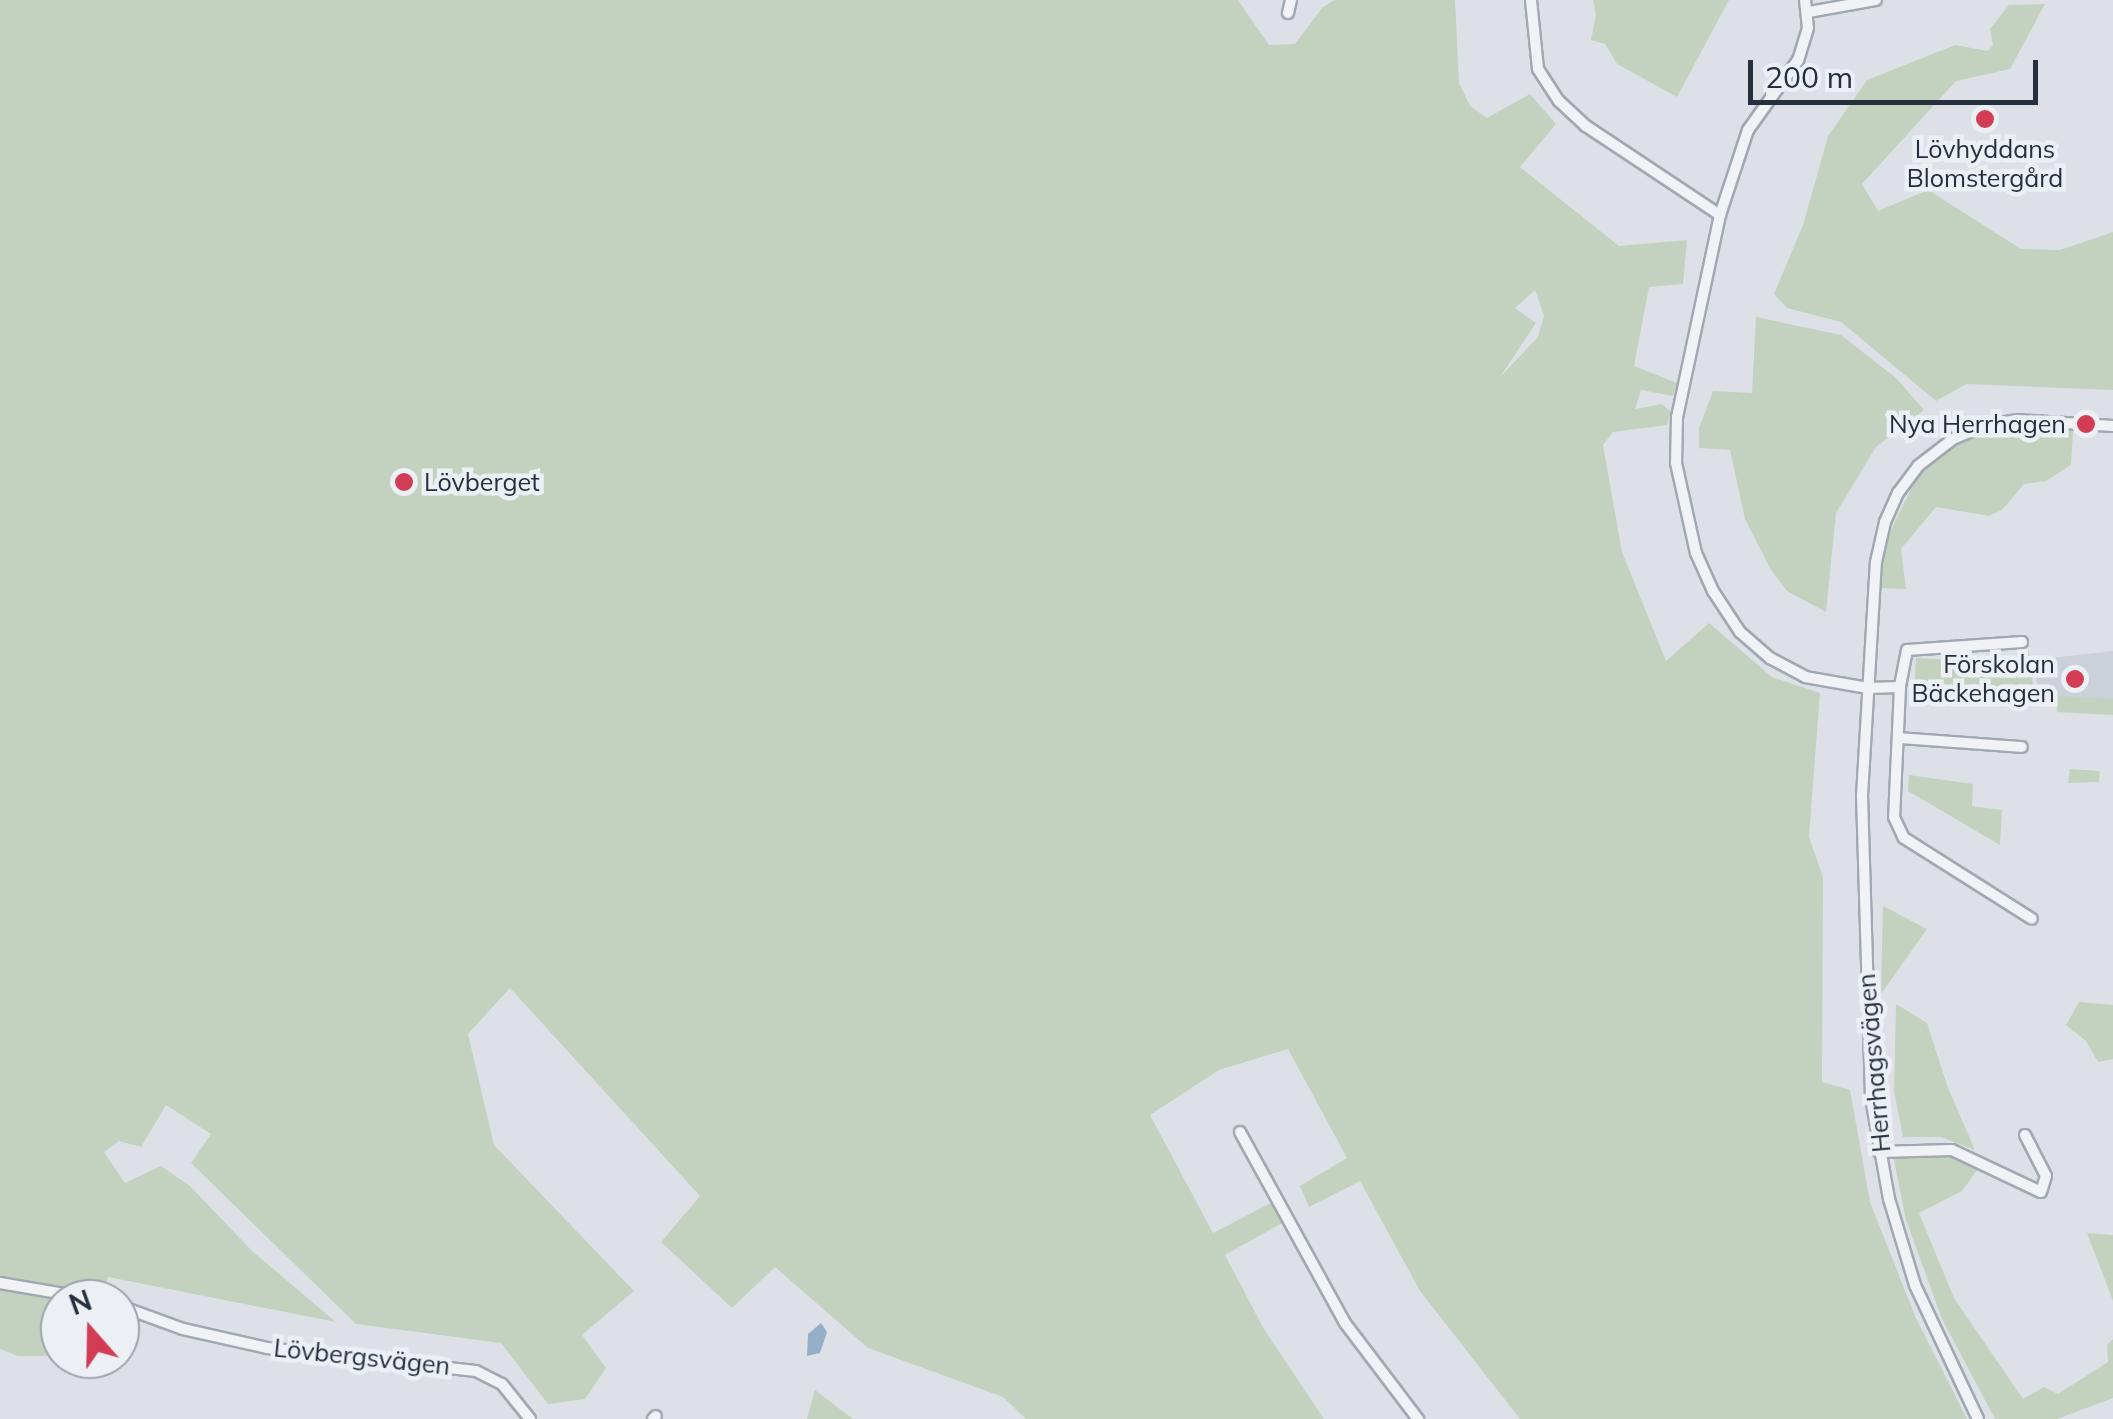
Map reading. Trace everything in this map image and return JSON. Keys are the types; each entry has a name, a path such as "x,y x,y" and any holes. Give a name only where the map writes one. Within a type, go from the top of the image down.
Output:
{"street":[{"path":"1288,12 1291,0"},
{"path":"1531,0 1538,69 1559,101 1586,126 1720,215"},
{"path":"1876,0 1807,6 1798,60 1748,130 1720,215 1675,429 1676,463 1704,574 1740,632 1778,664 1805,677 1868,688 1900,687"},
{"name":"Herrhagsvägen","path":"1978,1419 1915,1286 1897,1232 1880,1152 1868,1065 1862,796 1876,562 1884,522 1898,493 1918,466 1953,439 1998,422 2113,426"},
{"path":"2022,642 1907,650 1900,687 1894,817 1898,831 2032,919"},
{"path":"1899,738 2022,747"},
{"path":"1240,1132 1345,1324 1418,1419"},
{"path":"1880,1152 1952,1150 2041,1192 2046,1176 2025,1136"},
{"path":"0,1283 40,1290"},
{"name":"Lövbergsvägen","path":"140,1313 183,1329 266,1348 476,1371 502,1384 530,1419"}],"shaded area":[{"name":"Förskolan Bäckehagen","path":"2113,651 2113,700 2040,698 2033,660"}],"green space":[{"path":"0,0 1238,0 1269,45 1295,44 1322,8 1334,0 1455,0 1459,83 1470,106 1487,118 1530,94 1556,124 1520,167 1619,246 1687,240 1683,284 1649,287 1634,366 1677,383 1673,396 1641,390 1635,409 1662,404 1671,412 1667,425 1613,432 1603,445 1622,552 1666,661 1709,623 1772,677 1820,693 1809,837 1823,877 1822,1082 1850,1090 1870,1202 1915,1316 1967,1419 1520,1419 1420,1291 1360,1181 1309,1207 1300,1186 1347,1158 1288,1049 1219,1070 1150,1115 1213,1233 1271,1203 1284,1222 1225,1255 1264,1329 1324,1419 1026,1419 1003,1397 868,1348 775,1267 732,1308 661,1242 700,1196 510,988 468,1034 494,1145 634,1291 582,1335 606,1368 585,1399 548,1404 501,1343 356,1324 191,1163 211,1134 166,1105 141,1147 119,1141 104,1152 125,1183 161,1166 190,1186 252,1251 336,1322 140,1283 140,1279 40,1279 40,1356 18,1356 0,1349","holes":["1535,290 1544,316 1538,337 1500,377 1536,323 1515,308"]},
{"path":"1593,0 1729,0 1677,97 1617,64 1605,44 1591,40 1596,15"},
{"path":"2045,4 2010,69 1956,81 1862,184 1878,211 1928,190 2021,249 2060,250 2113,232 2113,390 1966,384 1936,401 1841,322 1787,308 1774,294 1803,225 1828,136 1867,80 1955,45 1988,51 1993,45 1990,29 2009,5"},
{"path":"1756,317 1841,335 1896,378 1924,410 1876,447 1836,513 1826,612 1787,591 1771,570 1745,519 1730,450 1699,448 1699,428 1713,391 1752,393"},
{"path":"2023,425 2073,431 2071,465 2046,481 2024,484 2002,510 1989,516 1936,507 1901,549 1906,589 1878,588 1890,532 1916,479 1942,455 1976,434"},
{"path":"2029,651 2035,702 1914,696 1916,658 2015,663"},
{"path":"2056,696 2113,699 2113,715 2057,712"},
{"path":"2070,769 2100,771 2099,782 2068,783"},
{"path":"1909,775 1973,784 1972,806 2002,810 2000,845 1908,791"},
{"path":"1883,906 1927,929 1881,994"},
{"path":"2079,1002 2113,1005 2113,1059 2098,1062 2086,1041 2066,1025"},
{"path":"1896,1004 1927,1023 1948,1088 1975,1150 1941,1137 1903,1137 1894,1091"},
{"path":"1934,1150 1958,1156 1978,1169 1962,1191 1919,1213 1954,1298 2023,1399 2044,1387 2058,1394 2108,1362 2107,1345 2113,1339 2113,1398 2057,1419 1995,1419 1942,1319 1906,1220 1893,1155"},
{"path":"2087,1233 2113,1235 2113,1301"},
{"path":"815,1390 853,1419 807,1419"}],"water":[{"path":"821,1323 827,1332 820,1353 807,1356 808,1334"}],"place":[{"name":"Lövhyddans Blomstergård","path":"1985,119"},
{"name":"Nya Herrhagen","path":"2086,424"},
{"name":"Lövberget","path":"404,482"},
{"name":"Förskolan Bäckehagen","path":"2075,679"}]}
